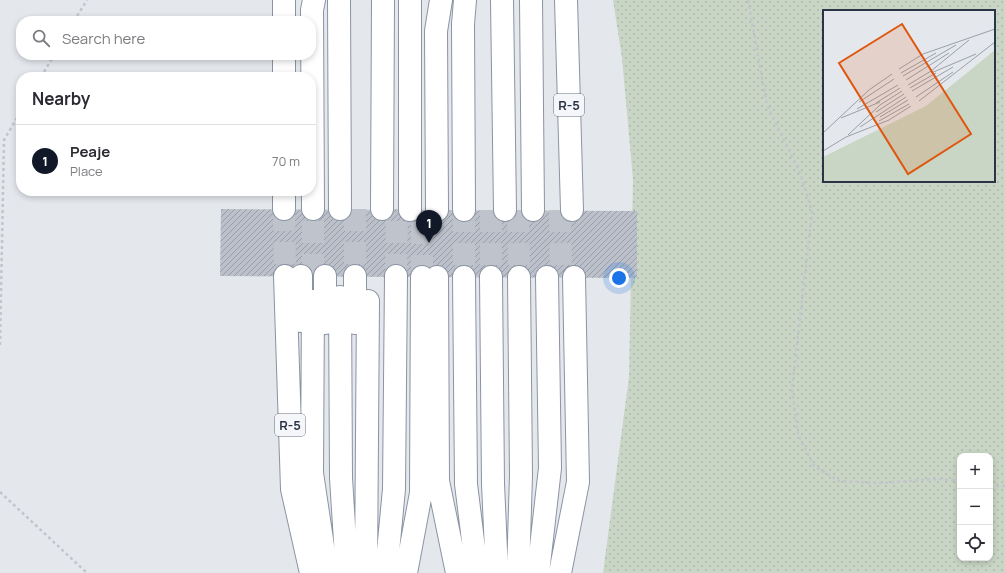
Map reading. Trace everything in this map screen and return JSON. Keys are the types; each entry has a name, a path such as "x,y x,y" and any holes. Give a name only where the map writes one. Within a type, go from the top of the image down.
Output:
{"highway":[{"path":"284,0 284,16"},
{"path":"300,0 300,16"},
{"path":"314,0 312,10 315,16"},
{"path":"326,0 418,208"},
{"path":"340,0 418,208"},
{"path":"355,0 418,208"},
{"path":"368,0 418,208"},
{"path":"383,0 418,208"},
{"path":"397,0 418,208"},
{"path":"410,0 418,208"},
{"path":"418,208 424,0"},
{"path":"418,208 436,31 441,0"},
{"path":"418,208 451,31 455,0"},
{"path":"418,208 463,24 465,0"},
{"path":"418,208 479,0"},
{"path":"418,208 489,0"},
{"path":"418,208 502,0"},
{"path":"418,208 517,0"},
{"path":"418,208 531,0"},
{"name":"R-5","path":"418,208 544,0"},
{"name":"R-5","path":"418,208 556,0"},
{"name":"R-5","path":"418,208 566,0"},
{"path":"316,17 418,208"},
{"path":"284,60 284,72"},
{"path":"300,60 300,72"},
{"path":"347,573 341,478 430,277"},
{"path":"357,573 430,277"},
{"path":"366,573 430,277"},
{"path":"375,573 380,472 430,277"},
{"path":"386,573 394,489 430,277"},
{"path":"397,573 408,497 430,277"},
{"path":"406,573 421,493 430,277"},
{"path":"430,277 438,481 457,573"},
{"path":"430,277 452,474 468,573"},
{"path":"430,277 466,484 477,573"},
{"path":"430,277 480,483 488,573"},
{"path":"430,277 493,484 497,573"},
{"path":"430,277 508,573"},
{"path":"430,277 521,475 518,573"},
{"path":"430,277 535,469 528,573"},
{"path":"430,277 550,468 538,573"},
{"path":"430,277 565,485 551,573"},
{"path":"430,277 578,482 560,573"},
{"name":"R-5","path":"311,573 292,489 430,277"},
{"name":"R-5","path":"319,573 301,477 430,277"},
{"name":"R-5","path":"327,573 312,473 430,277"},
{"name":"R-5","path":"336,573 325,470 430,277"}],"path":[{"path":"77,16 87,0"},
{"path":"748,0 767,105 801,174 812,212 792,389 798,435 814,466 839,481 880,483 939,479 957,481"},
{"path":"44,72 51,60"},
{"path":"0,345 4,140 16,120"},
{"path":"993,484 1005,486"},
{"path":"0,492 87,573"}],"green space":[{"path":"613,0 1005,0 1005,573 603,573 629,377 633,180 622,58"}],"building":[{"path":"221,209 637,211 637,278 220,276"}],"tunnel":[{"path":"284,209 285,276"},
{"path":"313,209 313,276"},
{"path":"355,209 355,276"},
{"path":"396,276 397,209"},
{"path":"422,210 422,277"},
{"path":"464,210 464,277"},
{"path":"491,210 491,277"},
{"path":"518,210 519,277"},
{"path":"560,210 561,277"}],"place":[{"name":"Peaje","path":"429,243"}]}
